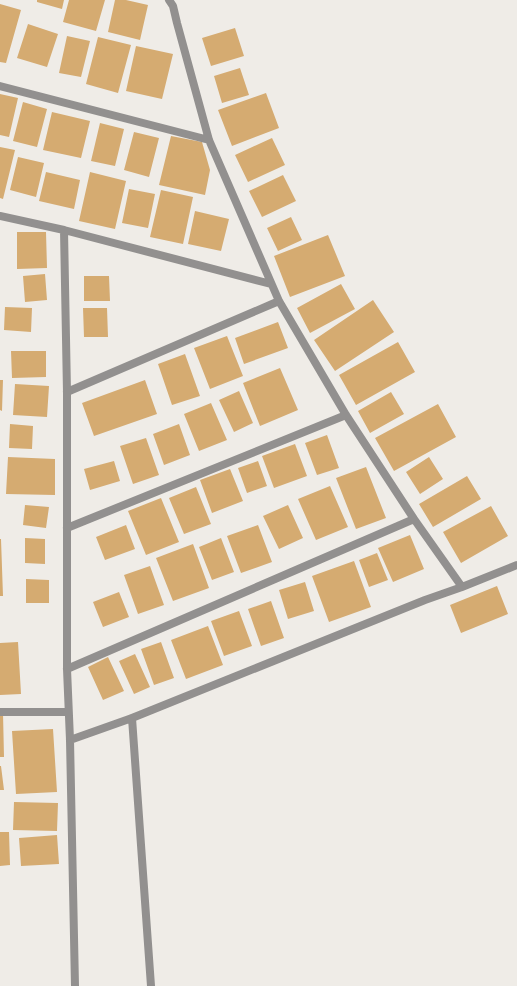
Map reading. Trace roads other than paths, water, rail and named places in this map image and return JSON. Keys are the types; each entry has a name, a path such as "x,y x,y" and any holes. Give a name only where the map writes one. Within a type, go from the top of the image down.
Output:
{"street":[{"path":"169,0 177,23 209,140 279,302 346,415 414,519 462,587"},
{"path":"0,86 209,140"},
{"path":"0,216 64,230 271,284"},
{"path":"64,230 67,392 66,669 70,740 76,986"},
{"path":"67,392 279,302"},
{"path":"67,528 346,415"},
{"path":"66,669 414,519"},
{"path":"70,740 132,718 418,603 517,565"},
{"path":"0,712 68,712"},
{"path":"132,718 151,986"}]}
